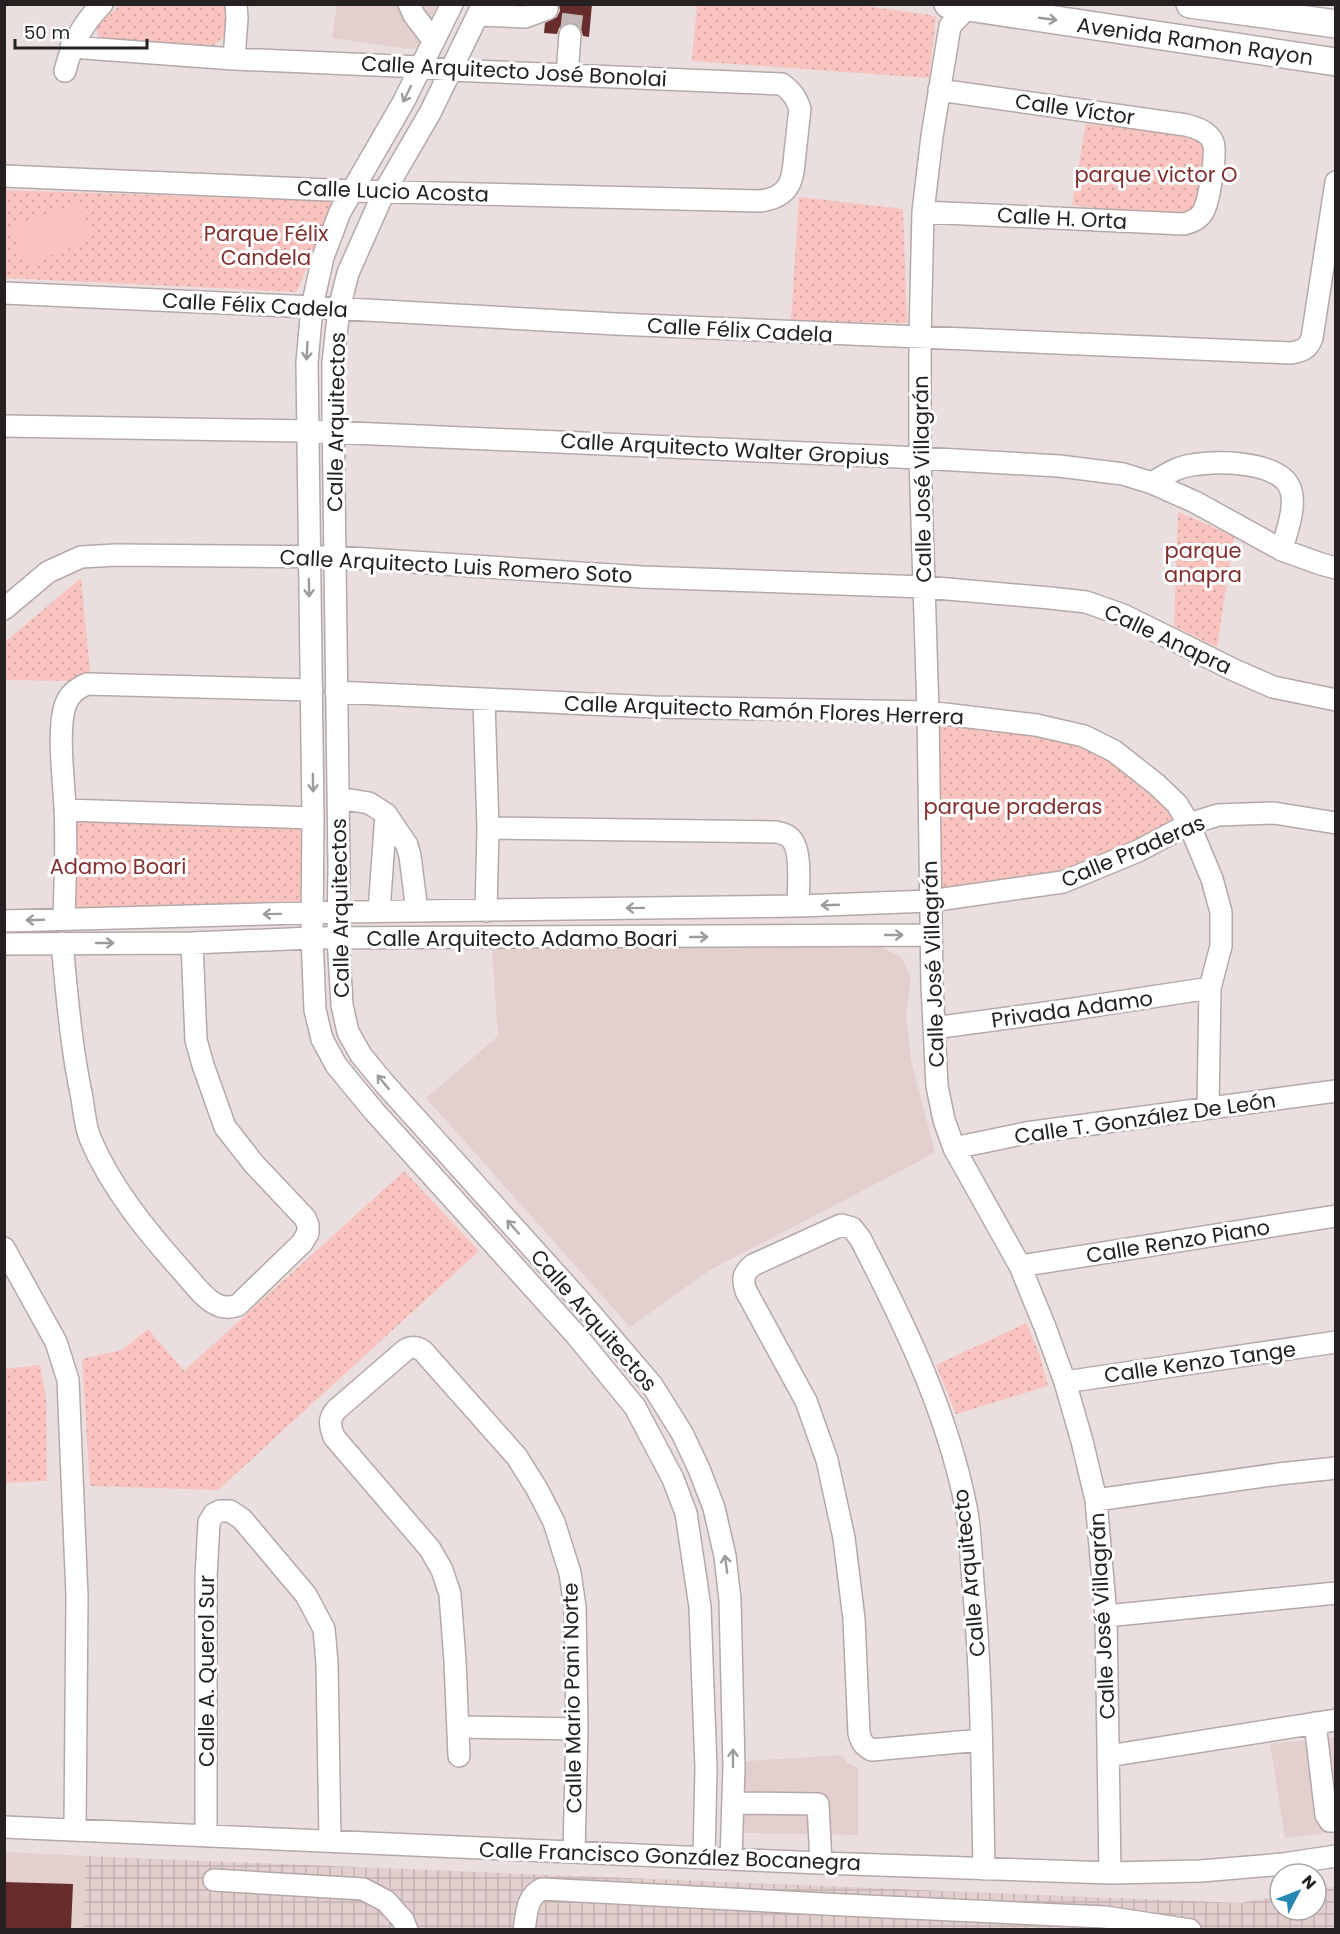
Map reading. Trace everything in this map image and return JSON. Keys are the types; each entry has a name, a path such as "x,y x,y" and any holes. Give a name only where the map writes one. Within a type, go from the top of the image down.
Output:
{"main road":[{"name":"Avenida Ramon Rayon","path":"1190,4 1335,21"},
{"name":"Avenida Ramon Rayon","path":"959,11 1335,62"}],"street":[{"path":"65,71 71,47 87,20 102,4"},
{"path":"234,59 236,4"},
{"path":"409,4 414,15 433,40"},
{"name":"Calle Arquitectos","path":"452,4 404,100 340,212 323,257 312,307 307,362 307,431 312,690 312,938 315,1010 322,1039 336,1065 373,1110 576,1335 635,1407 673,1479 686,1513 700,1607 706,1768 704,1858"},
{"path":"939,4 959,11"},
{"path":"481,10 525,17 547,9"},
{"name":"Calle Arquitectos","path":"481,10 430,113 384,192 348,273 339,309 333,362 333,432 338,938 342,1005 348,1032 361,1055 652,1385 682,1433 699,1469 714,1508 725,1556 730,1600 733,1803 731,1859"},
{"name":"Calle José Villagrán","path":"959,11 939,90 923,212 920,338 920,458 928,712 930,902 937,1086 944,1120 954,1148 1020,1266 1065,1382 1096,1500 1106,1616 1110,1873"},
{"path":"567,75 570,35"},
{"name":"Calle Arquitecto José Bonolai","path":"71,47 234,59 782,84 792,91 800,109 793,177 788,187 780,195"},
{"name":"Calle Víctor","path":"939,90 1201,129 1213,143 1214,154 1207,203 1199,218"},
{"name":"Calle Lucio Acosta","path":"4,176 384,192 760,201 771,200 780,195"},
{"name":"Calle Félix Cadela","path":"4,293 312,307 627,325 1291,353 1302,351 1309,346 1335,182"},
{"name":"Calle H. Orta","path":"923,212 1184,224 1199,218"},
{"path":"4,426 307,431"},
{"path":"4,443 26,427"},
{"name":"Calle Arquitecto Walter Gropius","path":"307,431 920,458 1059,466 1122,474 1152,483 1195,502 1282,550 1335,568"},
{"path":"1152,483 1177,469 1203,463 1228,463 1280,474 1286,479 1291,489 1293,502 1282,550"},
{"name":"Calle Arquitecto Luis Romero Soto","path":"4,609 48,572 81,557 116,555 336,557 642,577 925,587"},
{"name":"Calle Anapra","path":"925,587 1086,602 1123,615 1273,687 1335,700"},
{"path":"64,919 65,810 62,752 64,707 75,690 87,684 312,690"},
{"name":"Calle Arquitecto Ramón Flores Herrera","path":"336,692 654,707 928,712 1036,725 1084,736 1114,751 1177,804 1189,824 1212,879 1221,912 1221,946 1210,988 1208,1108"},
{"path":"484,700 488,828 486,911"},
{"path":"338,798 369,803 386,814 407,844 417,911"},
{"path":"65,810 313,818"},
{"name":"Calle Praderas","path":"930,902 1064,882 1138,851 1189,824 1218,816 1275,813 1335,823"},
{"path":"379,911 386,814"},
{"path":"488,828 776,832 784,834 791,838 797,851 798,906"},
{"name":"Calle Arquitecto Adamo Boari","path":"4,921 379,911 798,906 930,902"},
{"name":"Calle Arquitecto Adamo Boari","path":"4,944 312,938 931,935"},
{"path":"62,943 73,1059 90,1137 114,1182 156,1241 190,1281 212,1303 223,1308 238,1305 302,1243 308,1233 308,1225 225,1127 196,1040 192,942"},
{"name":"Privada Adamo","path":"934,1028 1210,988"},
{"name":"Calle T. González De León","path":"954,1148 1026,1133 1335,1091"},
{"path":"448,1194 467,1177"},
{"name":"Calle Renzo Piano","path":"1020,1266 1335,1216"},
{"name":"Calle Arquitecto","path":"981,1740 872,1750 864,1745 859,1733 854,1619 844,1538 827,1460 806,1401 743,1283 744,1275 753,1265 841,1225 852,1228 860,1238 902,1320 942,1416 966,1508 978,1629 981,1740 984,1869"},
{"path":"4,1248 56,1342 68,1380 77,1596 75,1830"},
{"name":"Calle Kenzo Tange","path":"1065,1382 1335,1342"},
{"name":"Calle Mario Pani Norte","path":"458,1727 450,1594 442,1570 429,1549 334,1437 330,1421 336,1410 407,1348 412,1347 423,1351 517,1457 554,1522 570,1573 575,1607 577,1728 574,1852"},
{"path":"1096,1500 1335,1468"},
{"path":"686,1513 714,1508"},
{"name":"Calle A. Querol Sur","path":"206,1836 206,1577 209,1522 214,1514 220,1511 230,1511 242,1519 306,1595 324,1629 327,1663 330,1841"},
{"path":"1106,1616 1335,1593"},
{"path":"1108,1756 1325,1722 1326,1815 1330,1821 1335,1821"},
{"path":"459,1756 458,1727 577,1728"},
{"path":"733,1803 818,1804 821,1863"},
{"name":"Calle Francisco González Bocanegra","path":"4,1827 821,1863 1110,1873 1201,1871 1283,1864 1335,1856"},
{"path":"214,1880 363,1889 386,1901 403,1920 407,1929"},
{"path":"524,1929 529,1900 542,1889 1105,1917 1190,1929"}],"shaded area":[{"path":"337,5 437,5 419,46 410,49 332,38"},
{"path":"876,944 902,958 911,978 906,1014 911,1060 935,1153 710,1270 630,1327 426,1098 498,1036 492,949"},
{"path":"1335,1737 1335,1832 1285,1838 1270,1744"},
{"path":"842,1755 847,1763 858,1768 858,1835 744,1833 746,1761"},
{"path":"5,1852 86,1856 83,1929 5,1930"},
{"path":"86,1856 1240,1903 1268,1898 1268,1922 1328,1922 1328,1888 1336,1886 1335,1930 83,1930"}],"green space":[{"path":"120,5 227,5 225,36 211,48 100,44 96,27"},
{"path":"697,5 859,5 936,16 929,78 692,61"},
{"name":"parque victor O","path":"1086,124 1208,136 1192,222 1072,205"},
{"name":"Parque Félix Candela","path":"5,190 334,201 297,292 5,278"},
{"path":"799,197 903,209 907,323 791,321"},
{"path":"78,203 92,240 24,265 11,228"},
{"name":"parque anapra","path":"1178,512 1234,536 1217,647 1174,626"},
{"path":"81,578 90,670 85,681 5,680 5,642"},
{"name":"parque praderas","path":"928,712 1084,736 1189,824 1100,868 930,901"},
{"name":"Adamo Boari","path":"65,810 313,818 312,913 64,919"},
{"path":"404,1171 479,1251 218,1490 90,1486 82,1359 122,1350 148,1329 184,1371"},
{"path":"1026,1323 1039,1353 1048,1386 956,1414 936,1365"},
{"path":"40,1365 46,1397 47,1481 5,1483 5,1369"}],"building":[{"path":"559,4 592,4 589,37 583,36 581,29 572,22 559,28 557,34 544,33 545,23 557,17 560,11"},
{"path":"4,1882 73,1884 71,1929 4,1929"}],"tunnel":[{"path":"570,35 574,4"}]}
